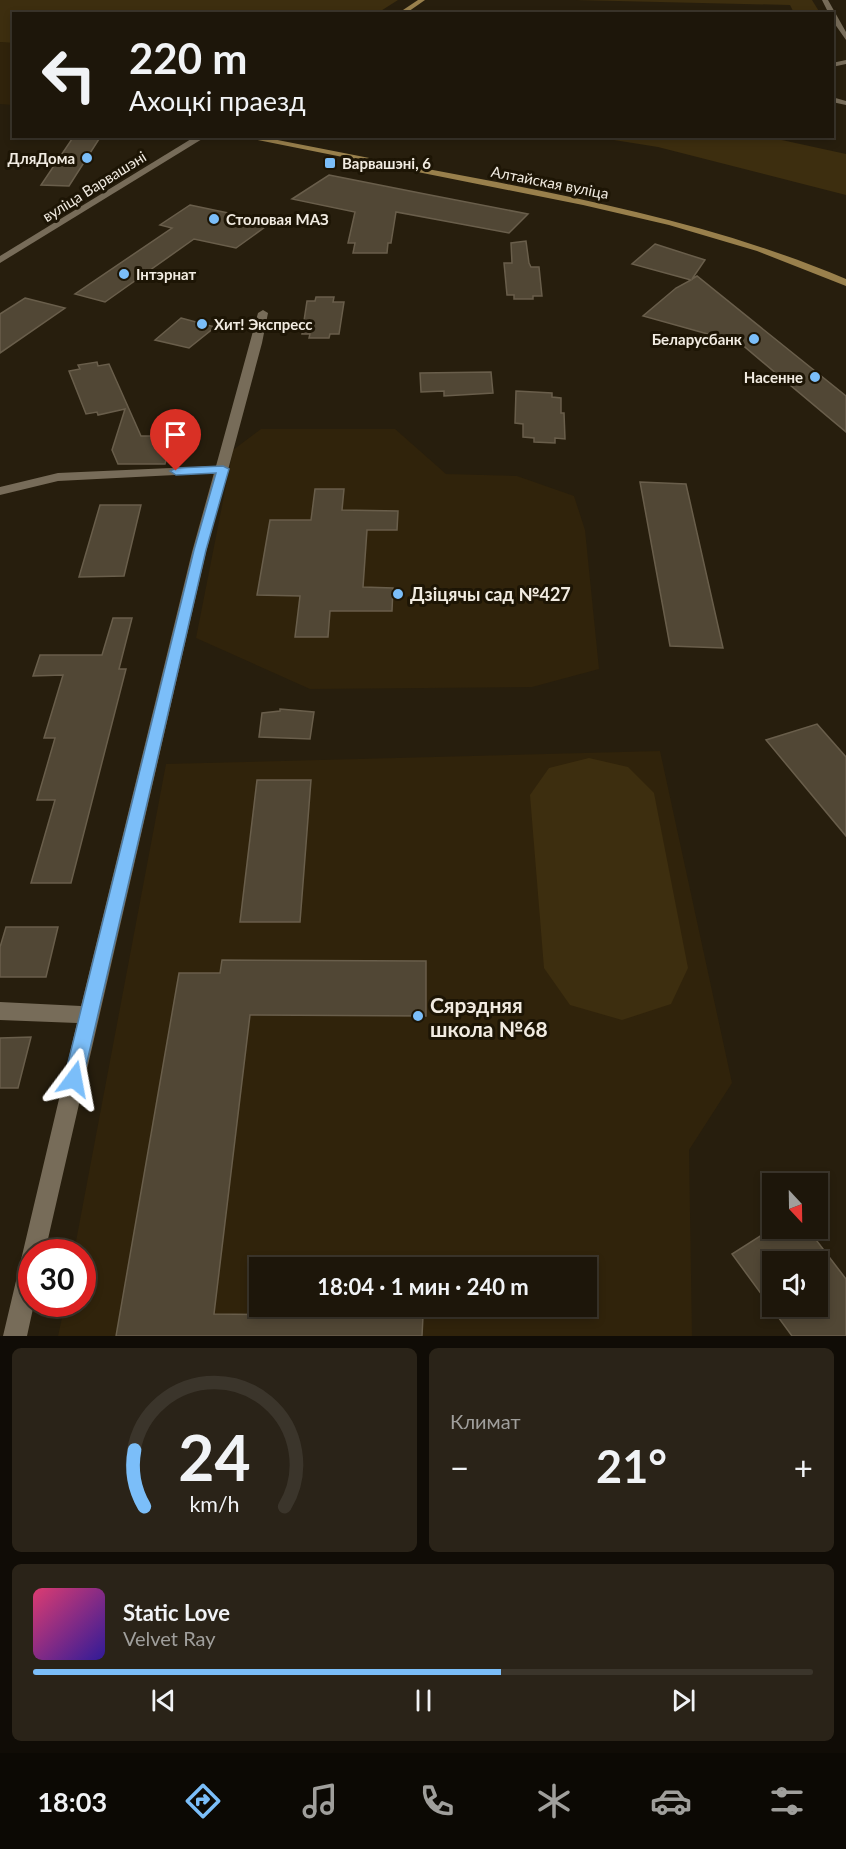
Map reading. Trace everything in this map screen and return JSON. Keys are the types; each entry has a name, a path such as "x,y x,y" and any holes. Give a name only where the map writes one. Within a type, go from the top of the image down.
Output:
{"main road":[{"path":"403,12 422,0"},
{"name":"Алтайская вуліца","path":"253,138 558,196 654,218 735,240 846,283"}],"street":[{"path":"834,16 846,38"},
{"name":"вуліца Варвашэні","path":"0,260 200,138"},
{"path":"37,1239 88,1015 200,550 253,363 263,313"},
{"path":"0,491 58,477 223,469"},
{"path":"0,1011 88,1015"},
{"path":"15,1336 19,1317"}],"shaded area":[{"path":"0,0 398,0 379,12 12,12 12,43 0,42"},
{"path":"575,0 812,0 819,12 794,12 790,5"},
{"path":"0,42 12,43 12,105 0,104"},
{"path":"601,138 773,138 846,154 846,195 658,147"},
{"name":"Дзіцячы сад №427","path":"261,429 395,429 446,474 517,476 574,496 585,530 599,669 532,687 310,689 196,638 233,450"},
{"name":"Сярэдняя школа №68","path":"660,751 732,1083 689,1150 692,1336 58,1336 62,1317 96,1317 96,1239 76,1239 166,764"},
{"path":"589,758 628,767 654,793 688,968 671,1004 622,1020 570,1005 544,968 530,795 549,768"}],"building":[{"path":"73,138 100,138 69,186 41,185"},
{"path":"329,175 528,214 509,233 396,212 387,253 353,253 355,243 348,243 355,212 292,199"},
{"path":"190,205 272,222 236,248 194,239 105,302 75,294 172,228 160,225"},
{"path":"526,241 531,267 539,267 542,296 533,296 533,299 514,299 514,295 507,295 504,263 512,263 511,243"},
{"path":"655,244 705,260 692,279 697,276 846,396 846,432 740,343 643,316 676,288 691,280 632,264"},
{"path":"316,297 334,297 333,302 344,302 339,334 330,334 329,338 309,338 310,334 302,334 307,301 315,301"},
{"path":"25,298 65,308 0,353 0,314"},
{"path":"181,318 215,327 189,348 155,340"},
{"path":"97,362 98,366 109,364 141,436 172,436 165,464 118,464 112,450 125,409 98,415 97,412 86,414 69,371 80,369 78,365"},
{"path":"491,372 493,393 444,396 444,391 421,392 420,373"},
{"path":"516,391 552,393 552,397 561,398 565,439 555,438 555,443 534,442 534,438 523,437 523,424 515,423"},
{"path":"640,482 686,484 723,648 670,646"},
{"path":"315,489 344,489 342,510 398,511 397,530 367,530 363,587 393,588 392,611 330,611 328,637 295,637 300,596 257,595 270,520 311,520"},
{"path":"100,505 141,505 124,576 79,577"},
{"path":"113,618 132,618 119,669 126,669 71,883 31,883 55,800 37,800 55,738 44,738 63,675 33,676 40,655 102,655"},
{"path":"280,709 314,712 310,739 259,737 262,713 280,711"},
{"path":"817,724 846,757 846,836 766,740"},
{"path":"257,780 311,780 300,922 240,922"},
{"path":"6,927 58,927 46,977 0,977 0,947"},
{"path":"222,960 426,961 426,1016 250,1015 214,1314 249,1314 249,1317 423,1317 422,1336 116,1336 179,973 220,973"},
{"path":"31,1037 18,1088 0,1088 0,1038"},
{"path":"762,1235 762,1239 815,1239 825,1251 762,1251 762,1295 732,1254"},
{"path":"828,1255 846,1279 846,1336 792,1336 778,1317 828,1317"}],"place":[{"name":"ДляДома","path":"87,158"},
{"name":"Варвашэні, 6","path":"330,163"},
{"name":"Столовая МАЗ","path":"214,219"},
{"name":"Інтэрнат","path":"124,274"},
{"name":"Хит! Экспресс","path":"202,324"},
{"name":"Беларусбанк","path":"754,339"},
{"name":"Насенне","path":"815,377"},
{"name":"Дзіцячы сад №427","path":"398,594"},
{"name":"Сярэдняя школа №68","path":"418,1016"}],"route":[{"path":"74,1079 200,550 223,469 176,471"}]}
